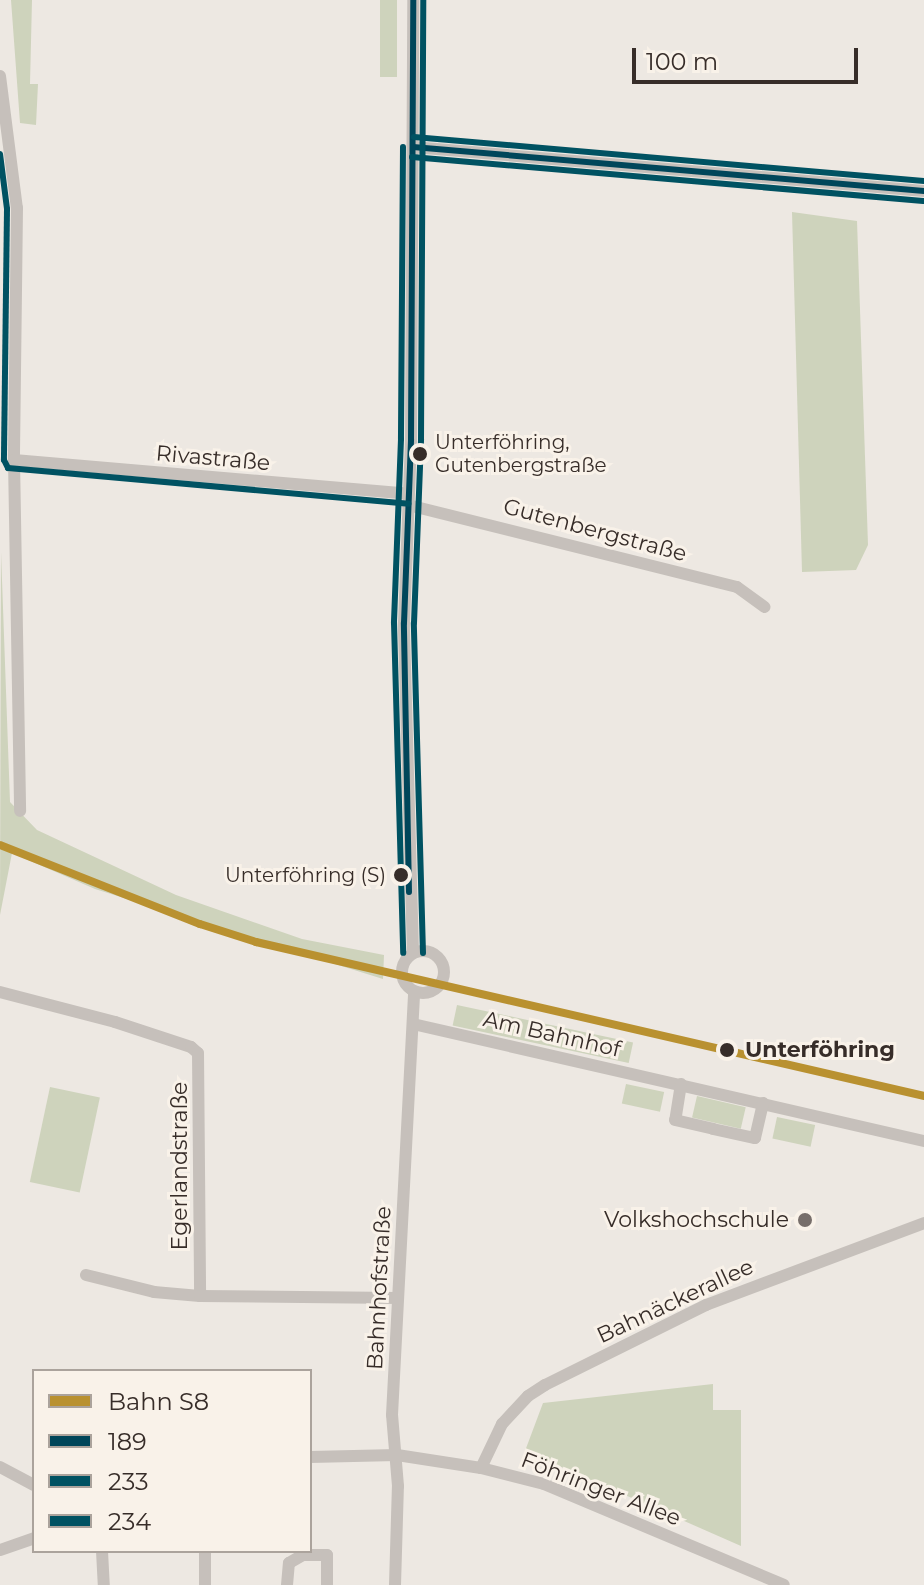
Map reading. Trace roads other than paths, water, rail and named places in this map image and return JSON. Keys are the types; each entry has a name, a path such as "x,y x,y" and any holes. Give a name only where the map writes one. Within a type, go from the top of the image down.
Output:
{"street":[{"path":"413,0 409,499 404,623 413,953 401,971 405,984 414,992 435,990 444,971 433,954 413,953"},
{"path":"0,76 17,208 14,460 20,811"},
{"path":"413,147 924,191"},
{"name":"Rivastraße","path":"14,460 409,499"},
{"name":"Gutenbergstraße","path":"409,499 737,587 765,607"},
{"name":"Egerlandstraße","path":"0,992 115,1022 191,1047 198,1053 200,1296"},
{"name":"Bahnhofstraße","path":"395,1585 397,1455 392,1415 414,992"},
{"name":"Am Bahnhof","path":"413,1024 924,1141"},
{"path":"681,1084 675,1120 726,1132 755,1138 763,1103"},
{"name":"Bahnäckerallee","path":"481,1468 502,1424 528,1396 545,1385 706,1305 924,1223"},
{"path":"86,1275 154,1292 200,1296 398,1298"},
{"name":"Föhringer Allee","path":"312,1457 397,1455 481,1468 572,1494 765,1581 784,1585"},
{"path":"0,1467 32,1484"},
{"path":"0,1550 32,1539"},
{"path":"102,1553 104,1585"},
{"path":"205,1553 205,1585"},
{"path":"287,1585 289,1563 303,1555 327,1555 327,1585"}],"rail line":[{"name":"S8","path":"0,845 200,924 256,942 924,1096"}],"place":[{"name":"Unterföhring, Gutenbergstraße","path":"420,454"},
{"name":"Unterföhring (S)","path":"401,875"},
{"name":"Unterföhring","path":"727,1050"},
{"name":"Volkshochschule","path":"805,1220"}]}
